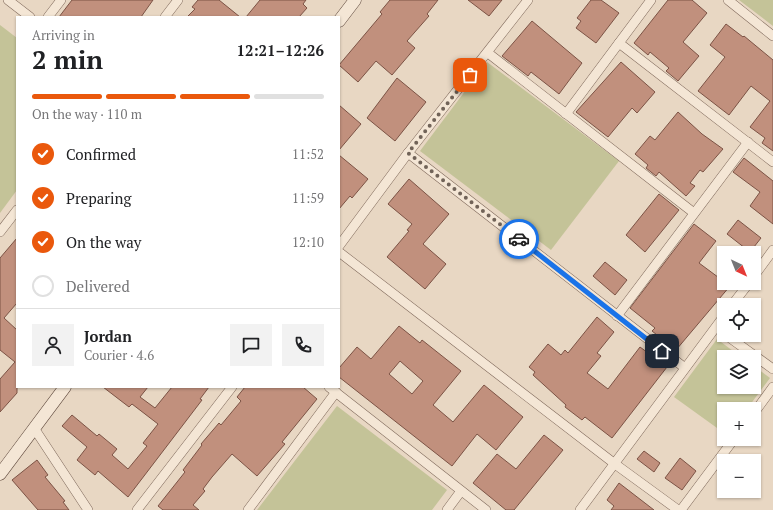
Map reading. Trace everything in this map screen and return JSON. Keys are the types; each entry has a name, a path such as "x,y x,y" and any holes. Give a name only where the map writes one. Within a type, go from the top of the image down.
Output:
{"street":[{"path":"8,0 29,16"},
{"path":"49,16 61,0"},
{"path":"166,16 178,0"},
{"path":"340,20 355,0"},
{"path":"340,245 408,153 488,53 528,0"},
{"path":"566,114 651,0"},
{"path":"728,0 773,36"},
{"path":"619,43 773,162"},
{"path":"488,53 694,213"},
{"path":"618,316 748,142"},
{"path":"408,153 684,368"},
{"path":"0,232 16,211"},
{"path":"761,270 769,263 773,250"},
{"path":"340,253 615,464 680,510 729,446"},
{"path":"580,510 684,368 716,327"},
{"path":"736,342 773,369"},
{"path":"761,403 773,387"},
{"path":"0,474 64,388"},
{"path":"137,510 231,388"},
{"path":"248,510 333,390 486,510"},
{"path":"34,428 88,510"},
{"path":"447,510 462,491"}],"green space":[{"path":"739,0 773,0 773,26"},
{"path":"0,25 16,37 16,191 0,213"},
{"path":"487,62 619,161 551,250 420,151"},
{"path":"717,339 717,342 721,342 732,350 717,350 717,394 758,394 752,402 717,402 717,428 674,397"},
{"path":"761,371 770,378 761,390"},
{"path":"337,406 447,490 432,510 257,510"}],"building":[{"path":"72,0 153,0 142,16 60,16"},
{"path":"198,0 219,0 239,16 188,16 195,9 192,7"},
{"path":"260,0 306,0 303,4 307,8 300,16 247,16"},
{"path":"390,0 438,0 427,14 429,16 407,41 415,48 392,75 376,61 358,82 340,66 340,64 382,14 380,12"},
{"path":"468,0 502,0 489,16"},
{"path":"591,0 601,0 619,13 596,43 576,28 581,21 577,18"},
{"path":"668,0 692,0 707,13 683,42 699,56 678,81 666,71 669,68 650,52 648,55 634,43"},
{"path":"532,21 582,63 559,94 531,72 528,76 502,56"},
{"path":"726,24 743,37 744,36 773,60 773,151 762,143 765,138 750,127 770,101 751,86 729,115 698,91 725,57 710,45"},
{"path":"621,62 655,92 637,113 632,108 608,137 576,112"},
{"path":"397,78 426,102 395,141 367,118"},
{"path":"340,106 361,124 340,149"},
{"path":"678,112 702,134 723,149 703,172 700,170 690,183 695,186 686,196 659,172 656,176 646,168 648,165 635,154 650,136 655,140"},
{"path":"340,156 368,179 352,198 350,196 340,208"},
{"path":"744,158 773,181 773,224 750,206 760,192 733,172"},
{"path":"409,179 449,214 423,244 446,264 425,289 387,257 409,231 407,230 412,224 388,204"},
{"path":"659,194 679,210 645,252 626,235"},
{"path":"738,220 761,238 755,246 742,246 727,234"},
{"path":"694,224 716,241 699,263 717,276 717,290 727,290 720,298 717,298 717,301 676,350 652,331 655,328 630,308"},
{"path":"16,239 16,304 4,318 16,329 17,393 0,412 0,379 15,362 0,350 0,258"},
{"path":"605,262 627,280 615,295 593,276"},
{"path":"597,317 614,332 597,353 601,356 587,373 608,389 640,347 667,367 612,438 585,417 582,420 565,407 566,405 533,375 535,372 529,367 548,344 561,355 565,350 568,353"},
{"path":"399,326 420,343 422,340 461,371 433,405 453,422 484,385 523,417 496,450 477,434 452,466 340,378 340,367 357,347 371,359","holes":["400,361 423,381 412,394 389,374"]},
{"path":"104,388 147,388 140,397 155,408 171,388 208,388 200,399 202,400 128,497 98,471 95,475 77,460 87,447 62,426 72,415 97,436 99,434 117,449 112,455 128,469 147,446 143,443 158,424 132,404 129,407"},
{"path":"244,388 304,388 317,399 282,442 285,444 257,476 232,454 212,477 203,489 205,491 193,505 199,510 163,510 158,506 185,472 183,470 202,445 201,444 219,423 221,425 241,401 237,397"},
{"path":"544,435 563,450 514,510 506,510 473,483 497,454 516,469"},
{"path":"644,451 660,463 654,472 637,459"},
{"path":"680,458 696,471 682,490 665,478"},
{"path":"37,460 48,475 45,477 65,501 63,502 69,510 38,510 12,480"},
{"path":"619,483 654,510 611,510 614,506 607,500"}],"way so far":[{"path":"470,75 408,153 519,239"}],"route":[{"path":"519,239 662,351"}]}
